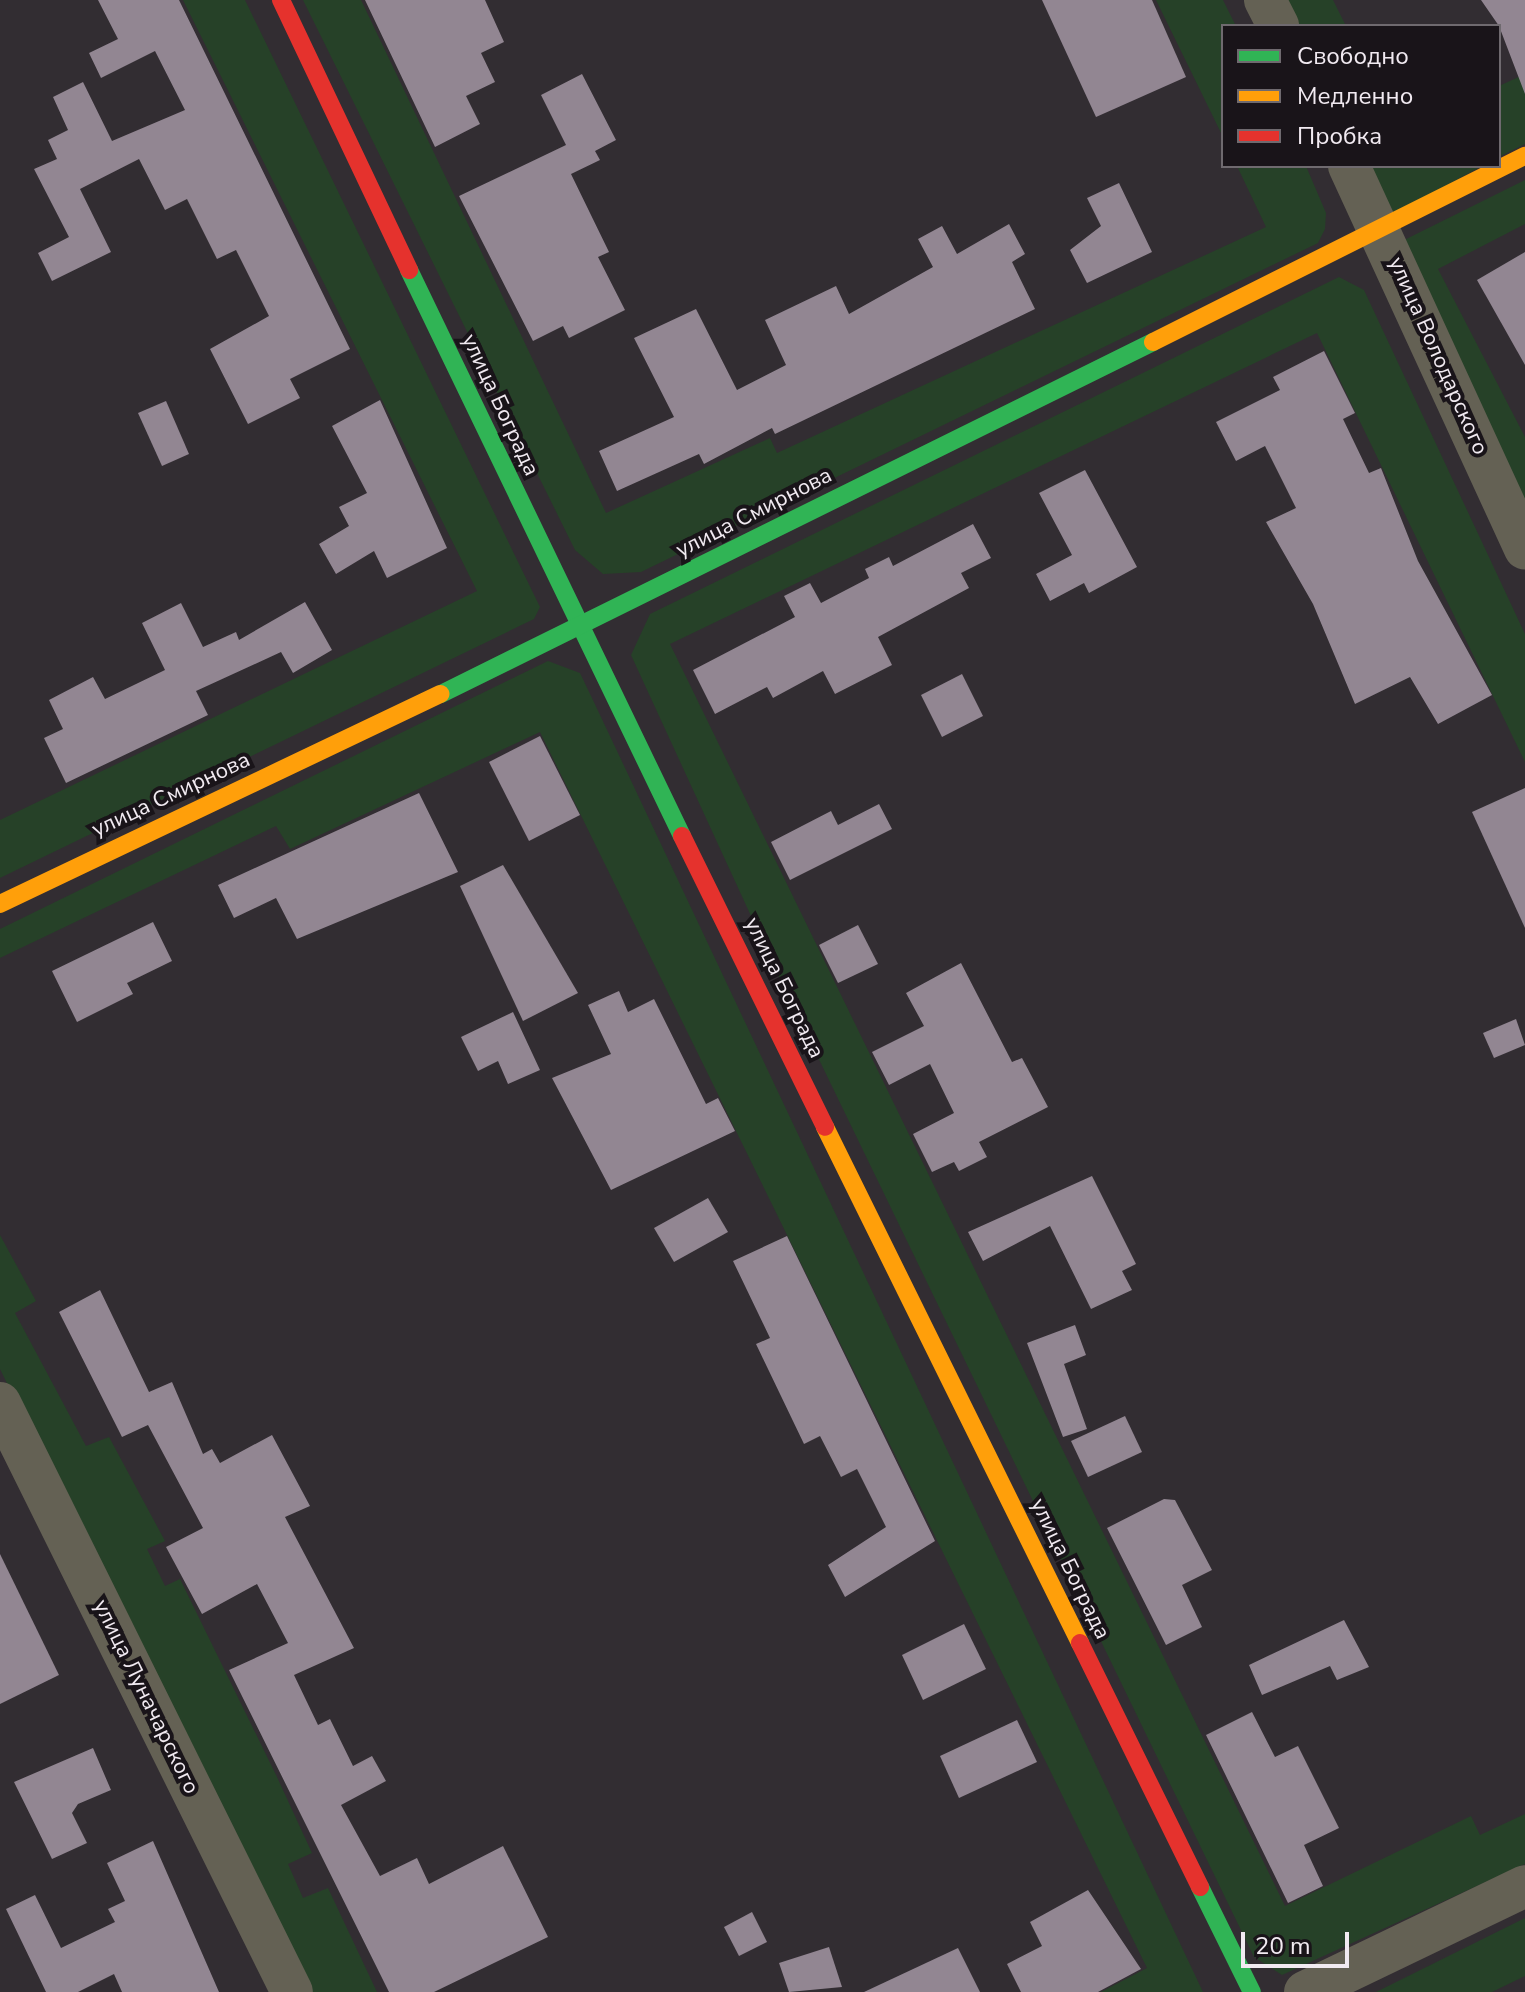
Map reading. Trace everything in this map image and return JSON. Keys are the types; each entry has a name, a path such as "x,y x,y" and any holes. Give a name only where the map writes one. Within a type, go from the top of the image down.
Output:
{"street":[{"name":"улица Бограда","path":"281,0 579,628 1252,1992"},
{"path":"1265,0 1277,24"},
{"name":"улица Смирнова","path":"1501,167 1525,156"},
{"name":"улица Володарского","path":"1350,168 1379,225 1525,548"},
{"name":"улица Смирнова","path":"0,904 579,628 1379,225 1500,168"},
{"name":"улица Луначарского","path":"0,1403 292,1992"},
{"path":"1305,1992 1525,1886"}],"green space":[{"path":"183,0 245,0 540,607 534,619 0,878 0,820 477,591"},
{"path":"303,0 361,0 606,513 770,438 777,453 1266,227 1238,168 1307,168 1326,213 1325,229 1318,243 641,572 603,574 575,550"},
{"path":"1156,0 1223,0 1235,24 1221,24 1221,133"},
{"path":"1251,0 1333,0 1345,24 1262,24"},
{"path":"1525,74 1525,144 1501,156 1501,85"},
{"path":"1329,168 1478,168 1392,215 1344,201"},
{"path":"1525,180 1525,224 1438,269 1525,437 1525,561 1384,250"},
{"path":"1339,277 1364,290 1525,634 1525,762 1317,333 670,644 1285,1906 1471,1816 1480,1835 1525,1814 1525,1864 1282,1975 1254,1957 780,979 631,655 650,614"},
{"path":"548,661 580,673 1203,1992 1101,1992 1147,1968 540,732 290,849 276,826 0,958 0,929"},
{"path":"0,1235 36,1301 15,1313 86,1446 109,1437 165,1541 147,1549 165,1586 180,1579 312,1853 288,1864 303,1898 328,1888 377,1992 307,1992 202,1783 0,1369"},
{"path":"1525,1918 1525,1976 1492,1992 1376,1992"}],"building":[{"path":"98,0 179,0 350,349 290,379 300,398 248,424 210,349 269,316 236,250 217,259 187,199 165,210 139,159 80,189 111,252 52,281 38,253 69,237 34,169 57,159 48,140 68,130 53,97 83,82 112,141 185,110 155,51 101,78 89,53 118,39"},
{"path":"365,0 485,0 504,42 481,53 495,82 466,96 480,124 435,147"},
{"path":"1042,0 1152,0 1186,77 1096,117"},
{"path":"1481,0 1525,0 1525,94 1501,24 1498,24"},
{"path":"582,74 616,140 595,151 600,160 571,174 609,252 598,257 625,310 569,338 563,326 533,341 459,196 566,145 541,95"},
{"path":"1119,183 1152,252 1087,283 1070,250 1101,226 1087,198"},
{"path":"1009,224 1025,254 1012,262 1035,309 775,434 772,428 704,464 699,454 617,491 599,451 674,417 634,338 696,309 737,390 786,365 765,320 836,286 849,314 933,267 918,239 942,226 957,254"},
{"path":"1525,252 1525,365 1477,280"},
{"path":"1324,351 1355,413 1343,419 1369,473 1381,468 1418,561 1492,695 1438,724 1410,677 1355,704 1313,604 1266,522 1296,508 1265,446 1236,461 1216,422 1280,390 1273,377"},
{"path":"380,400 447,548 387,578 374,551 336,574 319,544 349,526 339,507 367,493 332,426"},
{"path":"166,401 189,454 162,466 138,413"},
{"path":"1085,470 1137,567 1089,593 1084,583 1050,601 1036,574 1072,555 1039,493"},
{"path":"973,524 991,558 961,573 969,588 878,637 892,665 835,694 823,671 773,698 767,687 715,714 693,670 795,617 784,596 810,583 821,603 869,578 865,569 889,557 893,566"},
{"path":"305,602 332,650 293,673 281,652 196,691 208,715 66,783 44,738 63,729 49,700 93,677 105,699 165,670 142,623 181,603 203,647 236,632 239,640"},
{"path":"962,674 983,716 942,737 921,695"},
{"path":"540,736 580,815 529,841 489,762"},
{"path":"1525,788 1525,928 1472,812"},
{"path":"419,793 458,872 297,939 276,898 234,918 218,885"},
{"path":"879,804 892,829 790,880 771,842 831,811 838,825"},
{"path":"503,865 578,993 523,1021 460,886"},
{"path":"153,922 172,961 127,983 133,994 77,1022 52,971"},
{"path":"858,925 878,964 838,983 819,945"},
{"path":"961,963 1012,1062 1022,1058 1048,1107 979,1142 987,1157 959,1171 954,1162 932,1172 913,1134 954,1113 930,1064 889,1085 872,1052 924,1026 906,993"},
{"path":"619,991 628,1012 654,999 706,1104 718,1098 735,1131 611,1190 552,1078 611,1054 588,1005"},
{"path":"513,1012 540,1070 508,1084 498,1061 478,1071 461,1037"},
{"path":"1516,1019 1525,1045 1494,1058 1483,1033"},
{"path":"1092,1176 1136,1264 1122,1271 1132,1290 1091,1309 1050,1226 983,1261 968,1232"},
{"path":"708,1198 728,1232 674,1262 654,1228"},
{"path":"787,1236 935,1541 845,1597 828,1565 886,1527 857,1469 841,1477 820,1436 804,1444 756,1344 770,1338 733,1261"},
{"path":"100,1290 149,1392 172,1382 203,1454 212,1449 220,1463 272,1435 310,1506 285,1517 354,1648 294,1675 318,1725 330,1719 353,1766 372,1756 386,1781 341,1805 380,1876 417,1858 429,1884 503,1846 548,1937 434,1992 389,1992 229,1670 288,1643 257,1584 202,1614 166,1547 203,1528 148,1425 122,1437 59,1312"},
{"path":"1075,1325 1086,1355 1064,1364 1087,1429 1063,1437 1027,1343"},
{"path":"1125,1416 1142,1452 1088,1477 1071,1441"},
{"path":"1164,1499 1175,1500 1212,1570 1182,1585 1202,1627 1166,1645 1107,1528"},
{"path":"0,1554 59,1675 0,1704"},
{"path":"1344,1620 1369,1667 1337,1680 1330,1666 1262,1695 1249,1665"},
{"path":"964,1624 986,1669 923,1700 902,1655"},
{"path":"1252,1712 1275,1757 1298,1746 1339,1828 1304,1845 1323,1886 1288,1903 1206,1735"},
{"path":"1017,1720 1037,1762 959,1798 940,1756"},
{"path":"93,1748 111,1790 78,1804 72,1813 87,1843 52,1859 14,1782"},
{"path":"153,1841 219,1992 122,1992 114,1974 78,1992 46,1992 6,1909 35,1895 61,1948 115,1922 108,1909 125,1901 107,1863"},
{"path":"1088,1890 1141,1969 1098,1992 1021,1992 1007,1964 1042,1946 1030,1922"},
{"path":"752,1912 767,1942 739,1956 724,1927"},
{"path":"829,1947 842,1987 789,1992 779,1963"},
{"path":"958,1948 980,1992 864,1992"}],"traffic: fast":[{"path":"409,270 682,836"},
{"path":"441,694 1153,342"},
{"path":"1200,1887 1252,1992"}],"traffic: slow":[{"path":"1153,342 1525,156"},
{"path":"0,904 441,694"},
{"path":"825,1127 1080,1643"}],"traffic: jam":[{"path":"281,0 409,270"},
{"path":"682,836 825,1127"},
{"path":"1080,1643 1200,1887"}]}
